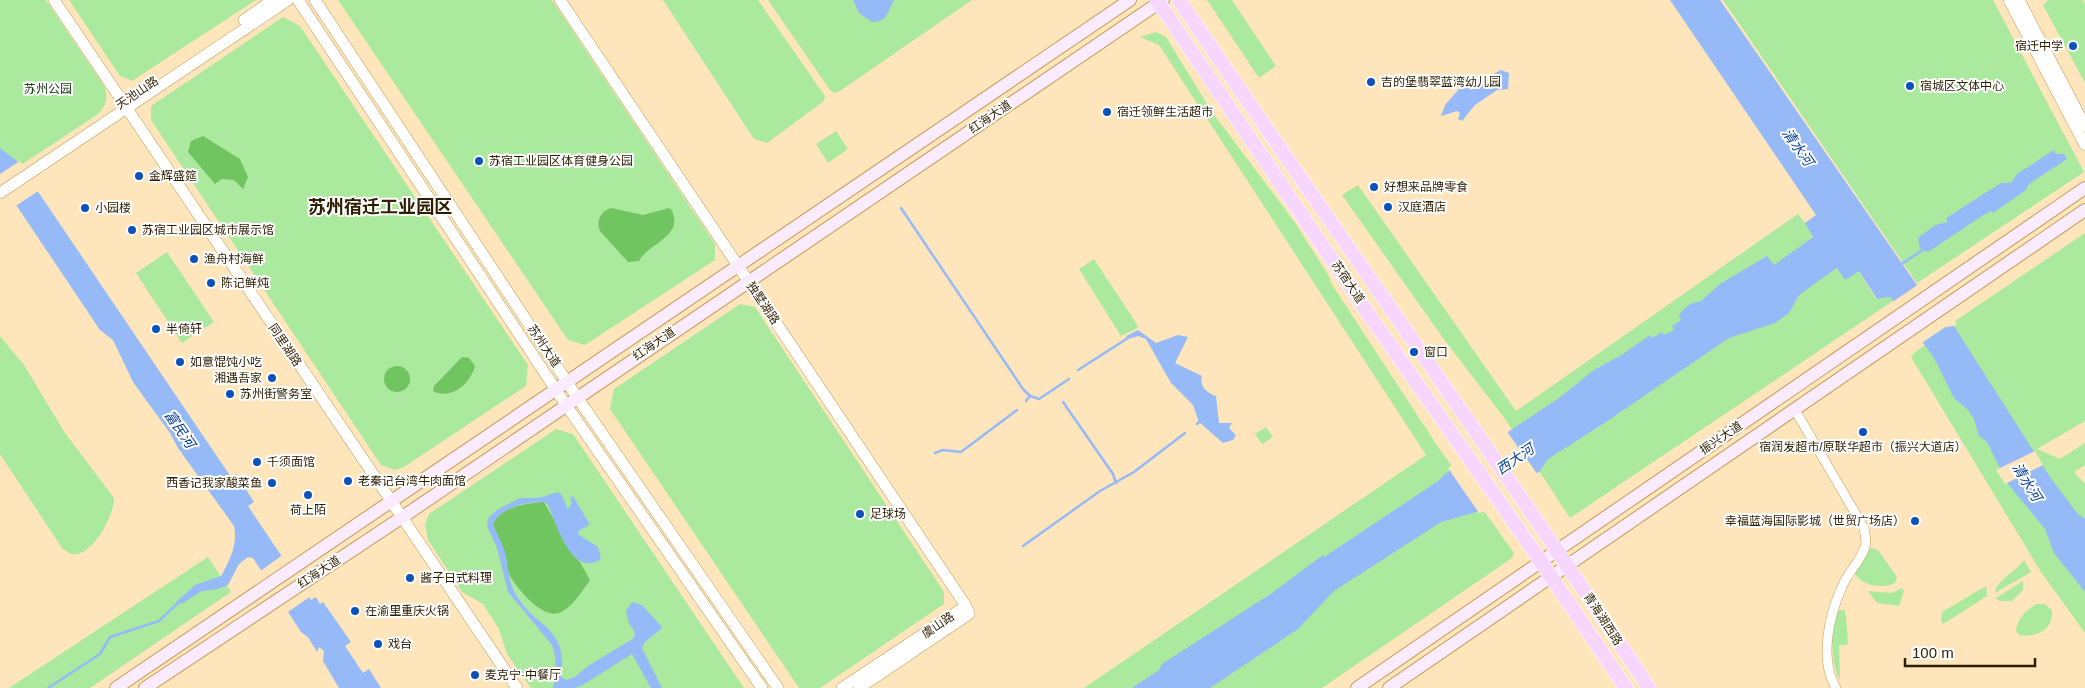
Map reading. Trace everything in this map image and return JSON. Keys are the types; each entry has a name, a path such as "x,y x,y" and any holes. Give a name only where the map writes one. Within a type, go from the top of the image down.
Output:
{"main road":[{"name":"红海大道","path":"116,688 1130,0"},
{"name":"苏宿大道","path":"1179,0 1297,174 1558,550"},
{"name":"红海大道","path":"145,688 401,518 1160,1"},
{"name":"苏宿大道","path":"1160,1 1453,436 1541,562"},
{"name":"振兴大道","path":"1358,688 2085,188"},
{"path":"2052,211 2058,210 2063,215 2062,226"},
{"name":"振兴大道","path":"1389,688 2085,210"},
{"name":"青海湖西路","path":"1558,550 1649,688"},
{"name":"青海湖西路","path":"1541,562 1626,688"}],"street":[{"name":"同里湖路","path":"54,0 390,503 517,688"},
{"name":"天池山路","path":"125,106 273,0"},
{"name":"天池山路","path":"0,186 39,163 288,0"},
{"name":"苏州大道","path":"298,0 566,405 762,688"},
{"name":"苏州大道","path":"315,0 577,397 778,688"},
{"name":"独墅湖路","path":"560,0 966,606"},
{"path":"2009,0 2085,145"},
{"path":"2019,0 2085,126"},
{"path":"0,194 39,163"},
{"path":"1795,410 1864,528 1866,546 1842,586 1831,622 1828,666 1831,680 1836,688"},
{"name":"虞山路","path":"842,688 966,606 969,614 859,688"}],"green space":[{"name":"苏州公园","path":"0,0 46,0 104,86 106,98 105,105 98,114 0,179"},
{"path":"69,0 256,0 132,81 120,76"},
{"path":"338,0 552,0 715,244 715,260 585,345 568,340"},
{"path":"663,0 758,0 825,96 824,101 767,143 754,139"},
{"path":"768,0 972,0 840,91 834,93 830,90"},
{"path":"1207,0 1232,0 1276,66 1259,78"},
{"name":"宿城区文体中心","path":"1723,0 1993,0 2084,172 1917,283"},
{"name":"宿迁中学","path":"2048,0 2083,0 2085,4 2085,83 2043,5"},
{"path":"283,17 300,26 528,365 526,386 404,467 395,470 381,465 151,120 151,106"},
{"path":"1156,32 1166,37 1212,112 1296,224 1330,278 1331,283 1438,447 1514,553 1512,558 1322,688 1084,688 1426,455 1159,45 1140,37"},
{"path":"836,131 848,149 828,163 816,144"},
{"path":"203,136 240,159 248,177 243,189 234,180 222,179 215,184 188,152 191,141"},
{"path":"1358,185 1516,411 1798,214 1814,235 1806,242 1829,274 1837,268 1859,271 1876,299 1890,297 1893,301 1570,518 1505,419 1443,338 1342,195"},
{"path":"611,208 643,215 669,208 673,213 674,225 667,236 639,261 628,262 599,228 600,217 607,209"},
{"path":"2085,233 2085,421 2037,449 2060,459 2085,443 2085,465 2074,472 2085,484 2085,633 2041,572 1911,357 1915,352 1957,324 1955,321"},
{"path":"167,252 214,322 182,343 136,273"},
{"path":"1094,259 1138,328 1121,336 1079,269"},
{"path":"740,304 755,307 944,592 944,604 820,688 799,688 610,409 614,389"},
{"path":"0,336 24,365 65,433 114,498 111,514 101,534 87,549 80,553 72,554 62,548 0,454"},
{"path":"462,357 469,358 475,366 465,384 454,392 447,394 433,391 434,386"},
{"path":"397,366 406,370 410,379 406,388 397,392 388,388 384,379 388,370"},
{"path":"1266,427 1273,437 1262,444 1255,434"},
{"path":"556,429 573,434 744,688 531,688 507,654 499,629 483,604 462,592 428,540 425,525 429,514"},
{"path":"544,502 590,580 572,603 563,611 552,614 529,600 511,578 507,568 506,556 493,525 501,514 508,510 531,503"},
{"path":"1870,548 1878,550 1897,577 1895,583 1885,586 1873,585 1862,581 1855,573"},
{"path":"208,557 231,592 90,688 9,688"},
{"path":"2024,560 2031,572 1995,593 1998,584"},
{"path":"2023,581 2023,590 2012,601 1999,601 1996,598"},
{"path":"1986,586 1987,596 1943,624 1941,620 1942,612"},
{"path":"1902,588 1904,591 1899,606 1877,603 1868,591 1892,593"},
{"path":"2037,604 2045,604 2052,610 2050,622 2043,631 2026,636 2019,635 2016,631 2020,618"},
{"path":"1839,610 1844,610 1846,614 1848,645 1839,645 1840,681 1832,646 1834,627"}],"water":[{"path":"853,0 894,0 884,18 877,22 872,22 859,13"},
{"path":"1670,0 1720,0 1946,327 1954,326 2050,477 2077,513 2085,519 2085,592 2054,553 2045,529 2008,484 1987,442 1979,436 1974,419 1968,410 1954,398 1934,358 1890,297 1877,299 1859,271 1845,280 1837,268 1799,295 1789,313 1775,323 1729,338 1548,459 1539,472 1484,510 1441,522 1334,591 1298,629 1210,688 1132,688 1159,670 1162,664 1272,593 1323,555 1324,557 1559,398 1594,370 1623,354 1650,335 1652,338 1662,332 1664,335 1674,330 1672,326 1681,320 1679,314 1690,304 1701,301 1720,284 1767,256 1774,265 1813,237 1805,223 1816,215"},
{"path":"1501,70 1509,73 1508,89 1497,90 1475,105 1462,121 1458,119 1460,113 1457,111 1441,116 1445,105 1466,81 1478,82"},
{"name":"富民河","path":"0,148 18,162 231,477 236,474 254,502 248,506 311,600 316,597 320,604 323,602 351,642 345,646 363,673 369,669 381,688 339,688 323,661 324,651 319,647 317,652 308,637 301,632 253,558 248,557 239,564 228,585 218,589 202,591 181,604 176,602 195,585 221,576 234,546 234,526 133,382 113,340 100,330 0,181"},
{"path":"2054,150 2056,154 2064,154 2067,159 2029,184 2026,190 1993,213 1992,211 1985,214 1928,252 1920,248 1918,238 1935,225 1948,222 1946,218 2001,183 2011,183 2017,174"},
{"path":"1138,330 1156,343 1178,335 1188,337 1175,363 1202,376 1201,380 1204,389 1216,396 1219,423 1232,423 1229,428 1236,435 1233,440 1223,443 1199,422 1193,405 1171,383 1146,339 1138,336 1128,339 1126,336"},
{"path":"557,492 561,494 568,509 572,503 570,498 573,496 589,523 588,526 578,531 579,535 598,547 601,559 590,563 581,561 573,555 560,534 547,503 540,502 516,506 502,514 493,525 504,550 509,577 514,591 530,613 548,628 555,637 560,647 562,660 561,677 566,680 575,677 588,666 634,638 635,633 629,623 626,611 632,602 642,605 662,627 645,642 642,648 662,688 651,688 632,654 581,686 553,688 555,661 552,645 508,592 497,548 487,526 489,517 497,510 520,498 539,498"}],"pier":[{"path":"20,161 40,190 14,207 0,185 0,174"},
{"path":"1919,284 1947,325 1950,324 1920,344 1891,303"},
{"path":"1506,430 1538,475 1485,512 1479,513 1448,468"},
{"path":"2035,451 2043,465 2005,484 1996,470"},
{"path":"284,554 311,596 285,614 259,572"}],"waterway":[{"path":"901,208 1023,389 1030,396 1039,399 1069,379"},
{"path":"1900,265 1924,249"},
{"path":"1078,370 1128,338"},
{"path":"1026,401 1030,396"},
{"path":"1063,402 1113,474 1116,483"},
{"path":"935,453 943,450 961,452 1017,410"},
{"path":"1023,546 1100,491 1134,472 1185,433"},
{"path":"48,688 100,654 110,637 159,621 181,600"}],"place":[{"name":"宿迁中学","path":"2073,46"},
{"name":"吉的堡翡翠蓝湾幼儿园","path":"1371,82"},
{"name":"宿城区文体中心","path":"1910,86"},
{"name":"宿迁领鲜生活超市","path":"1107,112"},
{"name":"苏宿工业园区体育健身公园","path":"479,161"},
{"name":"金辉盛筵","path":"139,176"},
{"name":"好想来品牌零食","path":"1374,187"},
{"name":"汉庭酒店","path":"1388,207"},
{"name":"小园楼","path":"85,208"},
{"name":"苏宿工业园区城市展示馆","path":"132,230"},
{"name":"渔舟村海鲜","path":"194,259"},
{"name":"陈记鲜炖","path":"211,283"},
{"name":"半倚轩","path":"156,329"},
{"name":"窗口","path":"1414,352"},
{"name":"如意馄饨小吃","path":"180,362"},
{"name":"湘遇吾家","path":"272,378"},
{"name":"苏州街警务室","path":"230,394"},
{"name":"宿润发超市/原联华超市（振兴大道店）","path":"1863,432"},
{"name":"千须面馆","path":"257,462"},
{"name":"老秦记台湾牛肉面馆","path":"348,481"},
{"name":"西香记我家酸菜鱼","path":"272,483"},
{"name":"荷上陌","path":"308,495"},
{"name":"足球场","path":"860,514"},
{"name":"幸福蓝海国际影城（世贸广场店）","path":"1915,521"},
{"name":"酱子日式料理","path":"410,578"},
{"name":"在渝里重庆火锅","path":"355,611"},
{"name":"戏台","path":"378,644"},
{"name":"麦克宁·中餐厅","path":"475,675"}],"district":[{"name":"苏州宿迁工业园区","path":"380,207"}],"water label":[{"name":"清水河","path":"1798,147"},
{"name":"西大河","path":"1515,459"},
{"name":"清水河","path":"2027,482"}]}
